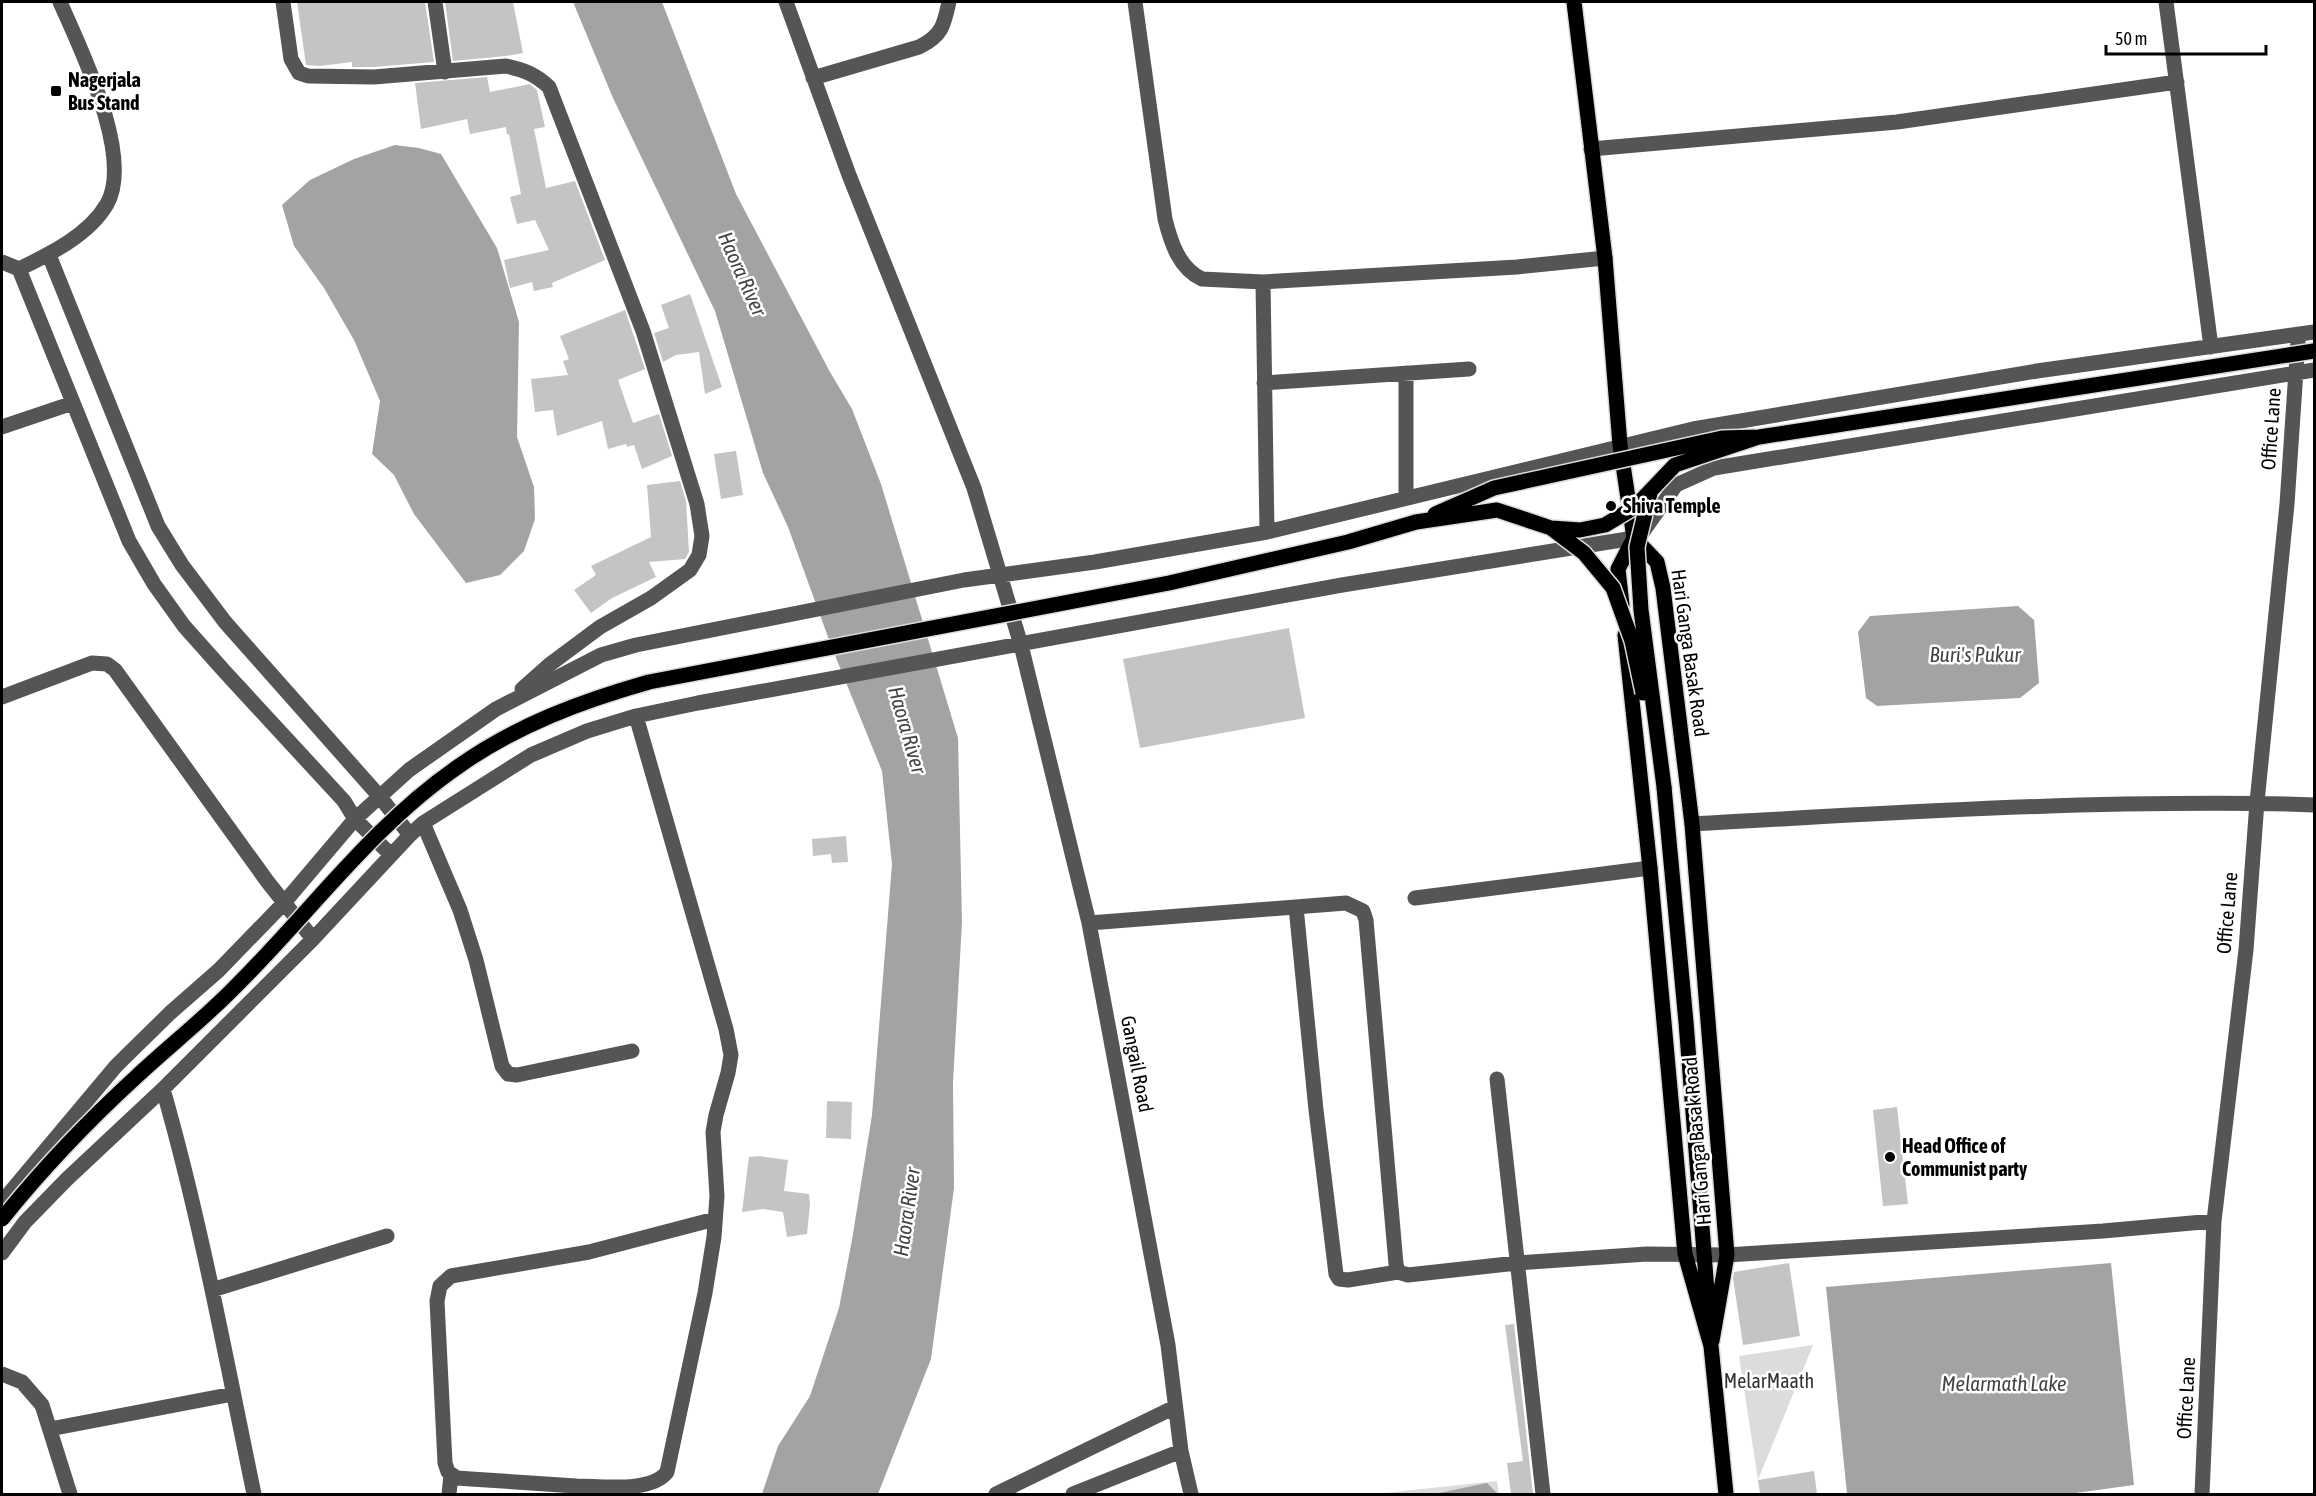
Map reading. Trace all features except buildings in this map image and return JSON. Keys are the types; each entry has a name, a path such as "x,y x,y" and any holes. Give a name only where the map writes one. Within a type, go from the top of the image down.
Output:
{"main road":[{"path":"1574,2 1605,258 1620,445 1634,538"},
{"path":"2,1219 100,1110 249,974 391,822 459,765 531,724 570,707 649,682 1180,581 1348,542 1416,522 1494,488 1632,456 1722,438 1758,437 2314,351"},
{"path":"1416,522 1497,510 1551,528 1580,530 1605,525 1635,507 1676,465 1758,437"},
{"path":"1651,490 1637,547 1641,610 1664,787 1711,1346"},
{"path":"1551,528 1584,553 1613,588 1632,641 1664,787"},
{"name":"Hari Ganga Basak Road","path":"1711,1346 1727,1255 1692,824 1663,588 1656,562 1634,538 1618,569 1650,868 1685,1254 1711,1346 1726,1494"}],"street":[{"path":"19,269 49,255 98,216 108,202 115,170 104,114 90,72 60,2"},
{"path":"2,1202 116,1066 170,1013 219,970 284,904 354,819 409,770 496,709 600,627 651,598 690,570 699,555 702,537 693,493 643,331 549,87 537,76 525,70 506,66 374,77 318,78 299,73 291,59 283,2"},
{"path":"435,2 445,72"},
{"name":"Gangail Road","path":"786,2 871,231 974,488 1021,645 1089,923 1168,1345 1181,1451 1191,1494"},
{"path":"813,78 918,48 930,42 944,25 949,2"},
{"path":"1135,2 1159,183 1171,243 1187,268 1202,279 1263,282 1517,267 1605,258"},
{"path":"2166,2 2211,347"},
{"path":"1591,149 1897,122 2177,82"},
{"path":"49,255 158,526 182,565 225,622 380,797 410,835"},
{"path":"2,262 19,269 87,443 129,541 154,584 184,626 344,801 354,819 391,855"},
{"path":"1263,282 1268,532"},
{"path":"496,709 601,655 636,645 964,580 1095,562 1268,532 1693,429 2037,371 2314,332"},
{"name":"Office Lane","path":"2202,1494 2214,1221 2246,950 2257,802 2287,504 2298,335"},
{"path":"1264,383 1469,369"},
{"path":"2,1253 25,1222 67,1179 163,1089 313,939 423,823 531,755 587,731 636,716 698,703 1342,585 1634,538 1637,540 1676,485 1714,468 2314,370"},
{"path":"1406,373 1406,498"},
{"path":"2,427 73,403"},
{"path":"2,697 92,663 107,664 115,670 284,904 313,939"},
{"path":"636,716 726,1029 730,1056 713,1132 713,1154 717,1174 714,1237 705,1293 667,1472 662,1479 641,1486 575,1490 471,1479 451,1475 448,1472 445,1463 436,1301 440,1286 446,1280 451,1276 589,1252 714,1219"},
{"path":"1692,824 2061,806 2257,802 2314,805"},
{"path":"423,823 460,910 476,960 502,1066 508,1074 516,1075 632,1051"},
{"path":"1415,898 1650,868"},
{"path":"1089,923 1346,903 1363,911 1366,920 1398,1272"},
{"path":"1296,907 1316,1110 1336,1274 1339,1279 1348,1280 1398,1272 1408,1275 1517,1263 1647,1254 1727,1255 2103,1231 2214,1221"},
{"path":"1497,1079 1543,1494"},
{"path":"163,1089 177,1137 212,1290 254,1494"},
{"path":"212,1290 387,1236"},
{"path":"2,1374 22,1382 42,1405 70,1494"},
{"path":"50,1429 233,1394"},
{"path":"996,1494 1175,1407"},
{"path":"1073,1494 1181,1451"},
{"path":"449,1494 451,1475"}],"green space":[{"name":"MelarMaath","path":"1813,1345 1758,1480 1739,1356"},
{"path":"1497,1481 1499,1494 1375,1494"}],"water":[{"name":"Haora River","path":"573,2 662,2 736,194 852,409 881,484 958,738 962,922 953,1082 954,1188 931,1359 878,1494 762,1494 778,1446 810,1396 839,1308 852,1240 872,1115 892,864 882,771 832,648 788,527 763,473 715,311 613,98"},
{"path":"395,145 441,154 497,248 519,322 517,437 534,487 535,519 524,551 500,575 466,583 414,514 394,475 372,454 380,401 354,340 324,288 294,246 282,205 310,180 354,159"},
{"name":"Buri's Pukur","path":"2018,606 2034,620 2039,683 2020,698 1877,706 1866,698 1858,632 1870,616"},
{"name":"Melarmath Lake","path":"2111,1263 2134,1485 2068,1494 1847,1494 1826,1287"},
{"path":"1487,1483 1498,1494 1434,1494"}],"place":[{"name":"Nagerjala Bus Stand","path":"56,91"},
{"name":"Shiva Temple","path":"1611,506"},
{"name":"Head Office of Communist party","path":"1890,1157"}]}
